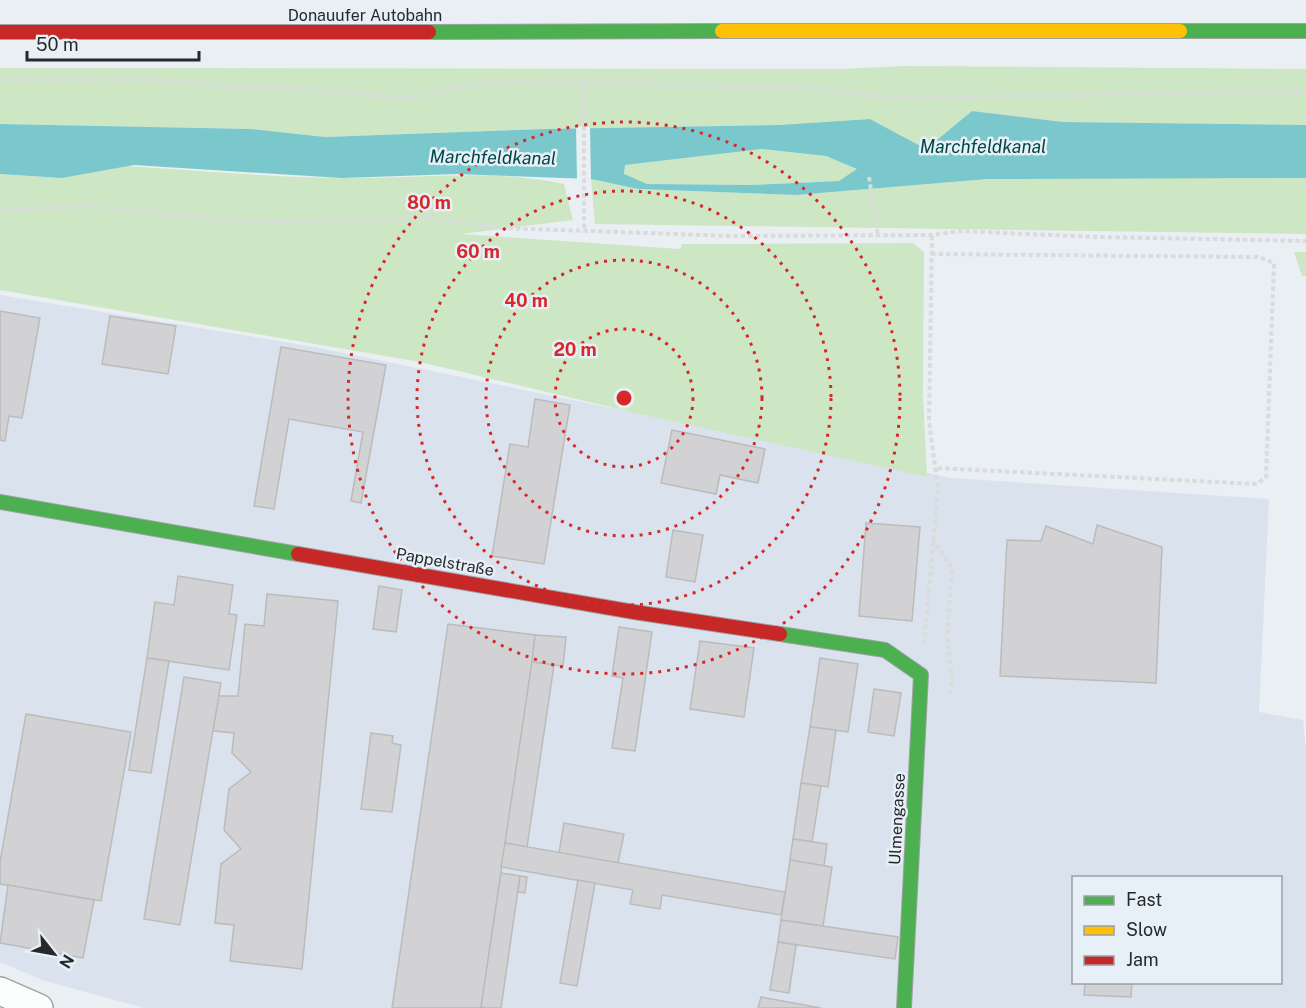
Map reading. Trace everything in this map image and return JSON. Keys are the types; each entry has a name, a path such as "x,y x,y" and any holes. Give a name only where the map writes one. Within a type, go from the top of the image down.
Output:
{"main road":[{"name":"Donauufer Autobahn","path":"0,32 1306,31"},
{"name":"Pappelstraße","path":"0,502 623,610 885,650 921,675"},
{"name":"Ulmengasse","path":"904,1008 921,675"}],"street":[{"path":"0,991 39,1008"}],"path":[{"path":"0,80 153,79 238,88 306,89 412,99 458,87 511,82 800,88 901,98 1306,91"},
{"path":"584,83 584,229"},
{"path":"869,177 878,236"},
{"path":"0,210 89,206 215,219 276,222 429,218 501,228 584,229 732,236 932,235 959,231 1306,241"},
{"path":"921,675 938,489 929,421 932,235"},
{"path":"932,254 1259,257 1274,263 1266,477 1257,484 935,468"}],"shaded area":[{"path":"0,295 315,347 952,478 1269,499 1259,712 1303,720 1306,751 1306,1008 144,1008 42,980 0,962"}],"green space":[{"path":"904,66 1306,69 1306,125 1063,122 972,111 926,149 870,119 779,125 545,129 325,137 251,129 0,124 0,68 841,69"},
{"path":"762,149 826,156 858,169 839,181 751,185 647,184 624,175 625,165"},
{"path":"127,166 315,177 509,176 564,184 573,220 461,234 680,249 682,244 913,243 924,252 923,393 927,477 635,413 420,362 0,290 0,174 62,178"},
{"path":"1306,178 1306,234 595,224 591,179 638,189 796,195 988,179"},
{"path":"1294,252 1306,252 1306,276 1302,276"}],"water":[{"name":"Marchfeldkanal","path":"972,111 1063,122 1306,125 1306,178 988,179 796,195 638,189 591,179 457,174 342,178 134,165 62,178 0,174 0,124 251,129 325,137 545,129 779,125 870,119 926,149","holes":["762,149 826,156 857,169 839,181 751,185 647,184 624,174 625,165"]}],"pier":[{"path":"576,126 590,127 591,182 577,181"}],"building":[{"path":"0,311 40,318 22,418 9,416 5,441 0,440"},
{"path":"110,316 176,326 168,374 102,364"},
{"path":"281,347 386,365 361,503 351,501 363,432 289,419 274,509 254,506"},
{"path":"535,399 570,405 544,564 492,556 510,444 528,447"},
{"path":"672,430 765,449 758,483 720,475 716,494 661,483"},
{"path":"866,523 920,527 912,621 859,616"},
{"path":"1097,525 1162,547 1156,683 1000,676 1007,540 1041,541 1046,526 1093,544"},
{"path":"673,530 703,535 695,582 666,577"},
{"path":"178,576 233,585 229,614 237,615 229,670 147,658 155,602 174,605"},
{"path":"379,586 402,590 396,632 373,629"},
{"path":"267,594 338,601 302,969 230,961 234,925 215,923 221,864 241,849 224,830 229,789 251,772 232,753 234,733 213,731 218,696 238,696 245,624 264,626"},
{"path":"448,624 535,635 532,662 481,1008 392,1008"},
{"path":"619,627 652,632 635,751 612,748 623,678 612,676"},
{"path":"535,635 566,637 563,666 532,662"},
{"path":"700,641 754,648 744,717 690,709"},
{"path":"147,658 169,661 151,773 129,770"},
{"path":"820,658 858,664 848,732 810,727"},
{"path":"532,662 554,665 527,847 505,843"},
{"path":"184,677 221,683 180,925 144,919"},
{"path":"874,689 901,693 894,736 868,732"},
{"path":"26,714 131,732 101,901 0,884 0,862"},
{"path":"810,727 836,730 828,787 801,783"},
{"path":"371,733 393,736 392,743 401,745 392,812 361,809"},
{"path":"801,783 821,786 812,842 793,839"},
{"path":"564,823 624,834 618,863 559,853"},
{"path":"793,839 827,844 824,866 790,860"},
{"path":"505,843 785,892 781,915 662,895 660,909 630,904 633,890 501,867"},
{"path":"790,860 832,867 823,926 781,920"},
{"path":"501,873 520,876 501,1008 485,1008 481,1007"},
{"path":"520,876 527,877 525,893 518,892"},
{"path":"578,880 595,883 577,986 560,983"},
{"path":"8,885 94,900 83,958 0,943"},
{"path":"781,920 898,937 895,959 778,942"},
{"path":"778,942 796,945 789,993 770,990"},
{"path":"1085,984 1132,984 1131,997 1084,995"},
{"path":"761,997 821,1008 758,1008"}],"traffic: fast":[{"path":"429,32 722,31"},
{"path":"1180,31 1306,31"},
{"path":"0,502 298,554"},
{"path":"780,634 885,650 921,675 904,1008"}],"traffic: slow":[{"path":"722,31 1180,31"}],"traffic: jam":[{"path":"0,32 429,32"},
{"path":"298,554 634,612 780,634"}]}
